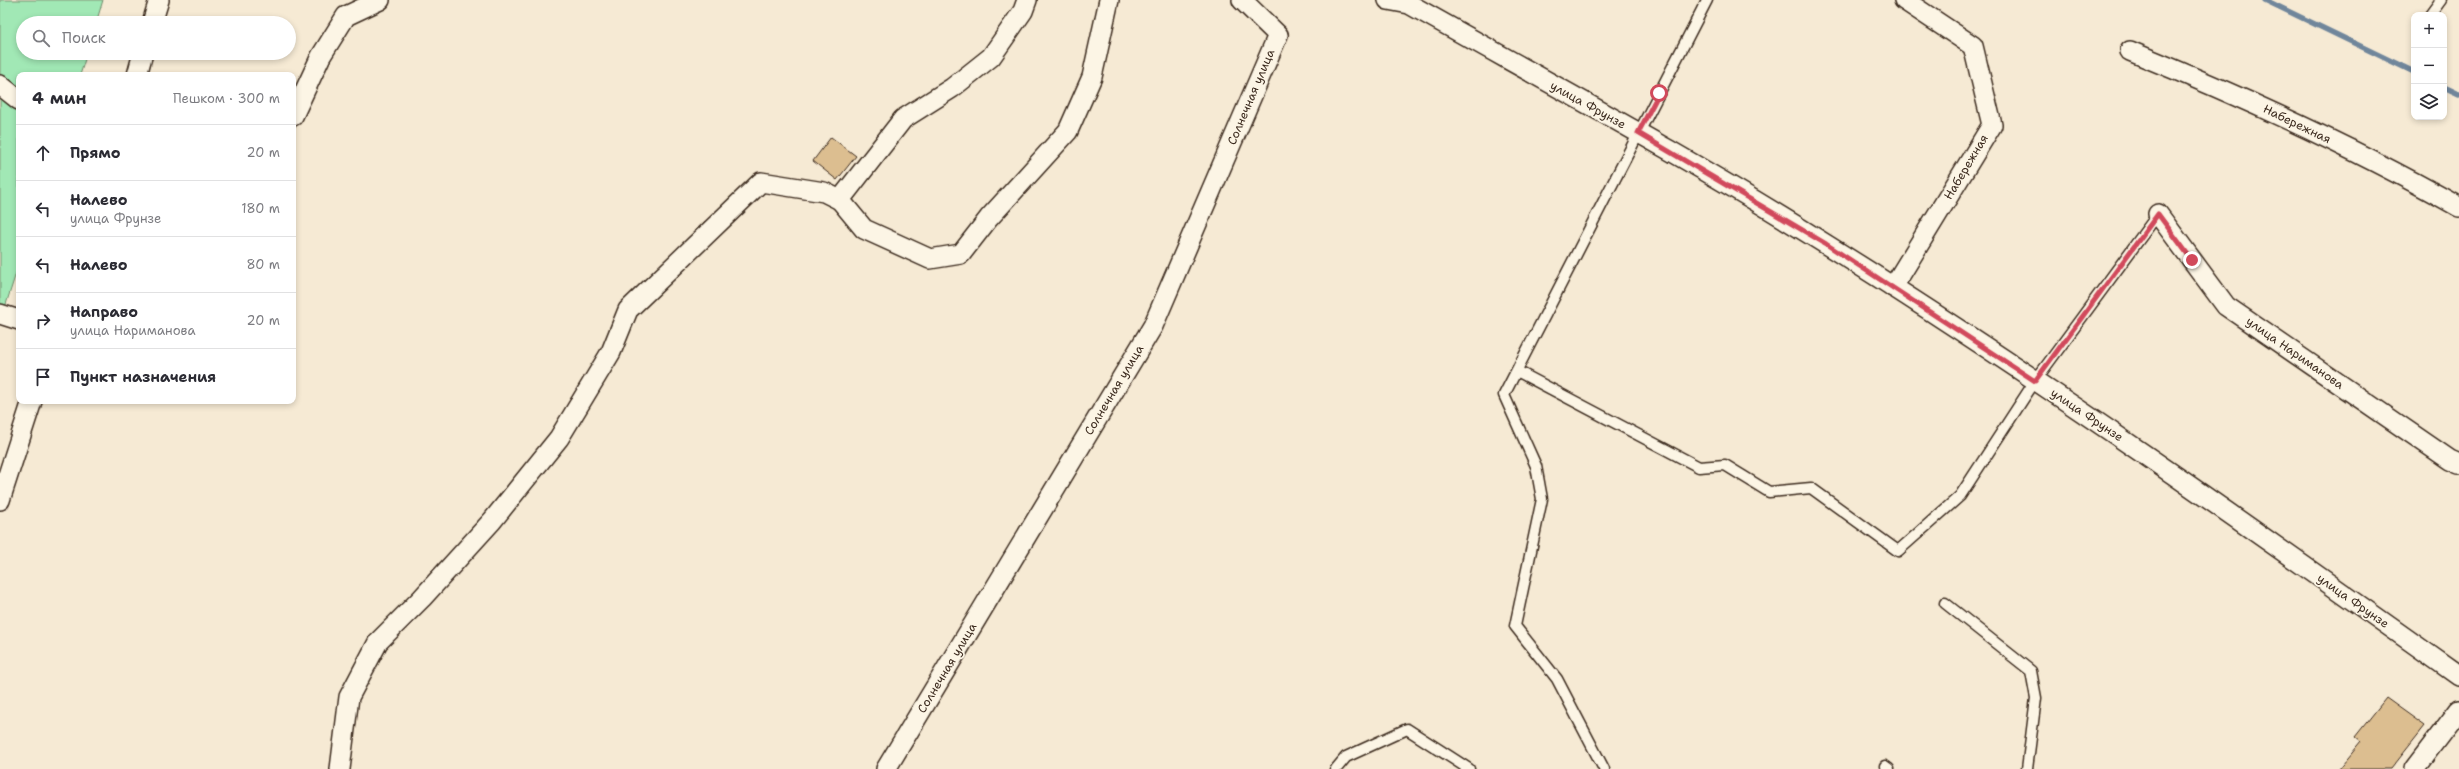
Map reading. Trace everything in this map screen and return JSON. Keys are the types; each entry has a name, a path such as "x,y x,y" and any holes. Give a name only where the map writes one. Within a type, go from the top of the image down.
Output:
{"street":[{"path":"154,16 159,0"},
{"path":"296,110 321,56 346,16 380,0"},
{"path":"840,200 903,118 952,88 991,57 1023,11 1026,0"},
{"path":"340,769 349,697 378,642 422,598 492,521 559,438 611,352 628,310 761,182 824,192 840,200 864,229 930,259 961,254 989,218 1068,131 1092,77 1109,0"},
{"name":"Солнечная улица","path":"886,769 1153,326 1278,34 1242,0"},
{"name":"улица Фрунзе","path":"1388,0 1408,4 1638,133 1826,244 2184,481 2459,676"},
{"name":"Набережная","path":"1893,287 1992,126 1973,46 1904,0"},
{"name":"Набережная","path":"2130,51 2236,94 2405,176 2459,207"},
{"path":"138,72 141,60"},
{"path":"0,85 16,98"},
{"name":"улица Нариманова","path":"2158,214 2226,306 2450,460 2459,464"},
{"path":"0,500 31,404"},
{"path":"2414,769 2459,710"}],"lane":[{"path":"1604,769 1557,679 1515,626 1542,499 1536,466 1504,395 1707,0"},
{"path":"2432,12 2441,0"},
{"path":"1517,371 1699,467 1725,465 1769,492 1811,488 1898,551 1960,496 2035,381 2158,214"},
{"path":"1945,602 2031,671 2036,698 2027,769"},
{"path":"1336,769 1346,757 1407,729 1469,769"}],"green space":[{"path":"0,0 103,0 98,16 16,16 16,60 85,60 81,72 16,72 16,273 0,323"}],"building":[{"path":"831,137 856,156 837,180 813,161"},
{"path":"2386,698 2425,726 2391,769 2339,769 2361,742 2355,737"}],"waterway":[{"path":"2265,0 2411,71"},
{"path":"2447,88 2459,94"}],"route":[{"path":"1659,93 1638,133 1826,244 2035,381 2158,214 2192,260"}]}
